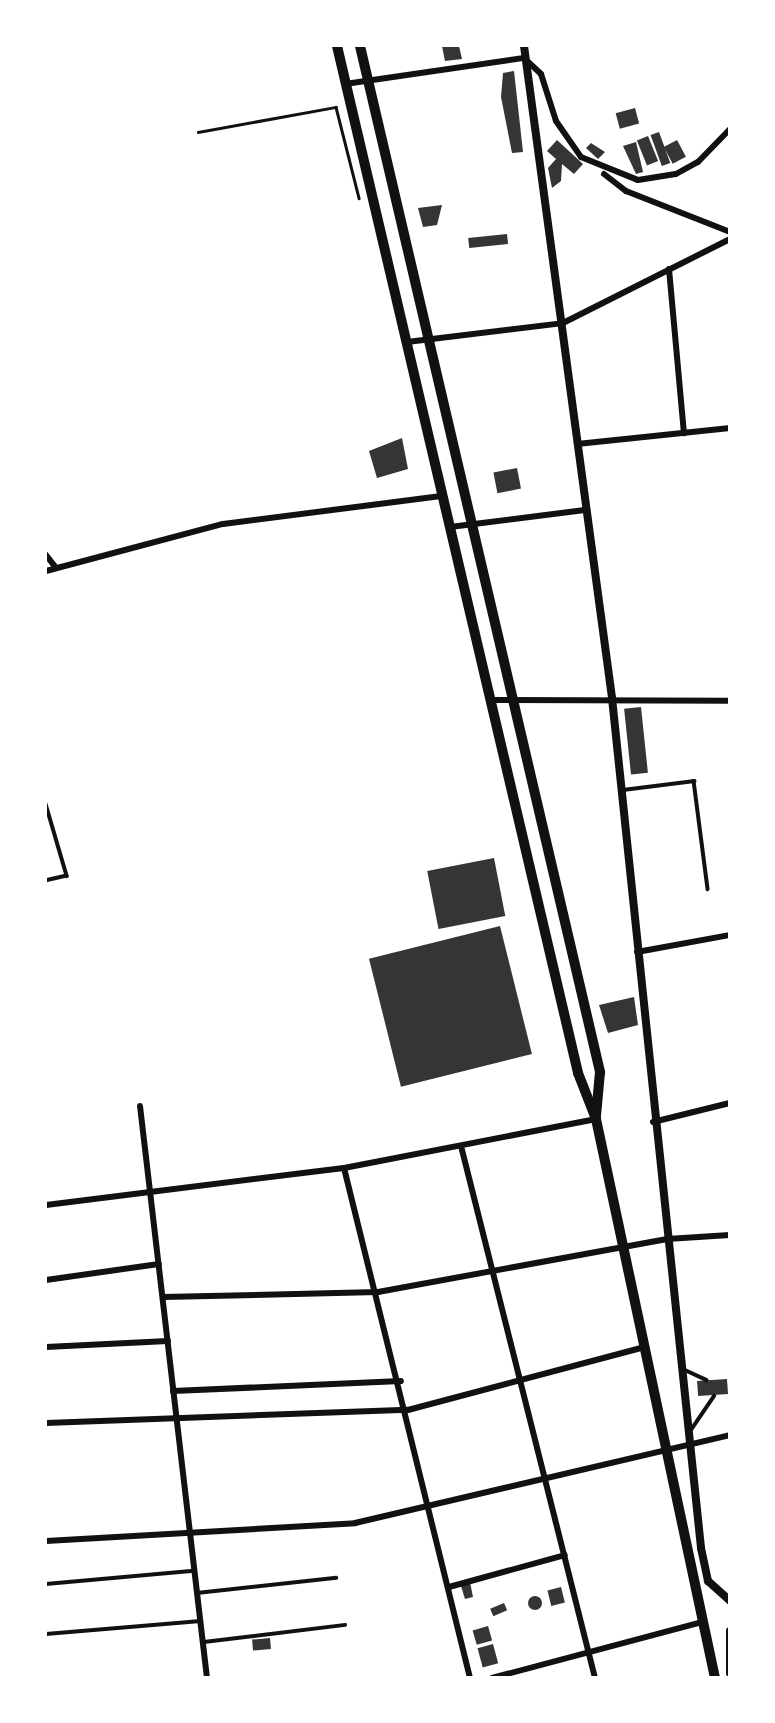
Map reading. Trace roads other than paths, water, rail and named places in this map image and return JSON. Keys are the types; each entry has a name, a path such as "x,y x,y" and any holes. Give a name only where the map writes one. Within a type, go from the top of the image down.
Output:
{"main road":[{"path":"337,46 555,971 596,1119 715,1678"},
{"path":"359,46 425,337 600,1072 596,1119"},
{"path":"555,971 575,966"}],"street":[{"path":"524,46 612,698 635,953 704,1567 714,1590 730,1601"},
{"path":"345,84 524,58"},
{"path":"524,58 541,74 566,141 597,168 626,191 730,232"},
{"path":"597,168 638,180 676,174 730,129"},
{"path":"407,342 425,337 563,323 730,239"},
{"path":"669,270 684,433"},
{"path":"577,444 730,428"},
{"path":"46,571 223,524 443,496"},
{"path":"450,527 586,510"},
{"path":"46,555 56,568"},
{"path":"491,700 612,698 730,701"},
{"path":"635,953 729,937"},
{"path":"653,1122 730,1103"},
{"path":"141,1106 207,1678"},
{"path":"46,1205 344,1168 596,1119"},
{"path":"461,1146 595,1678"},
{"path":"344,1168 401,1381 470,1678"},
{"path":"163,1297 378,1292 494,1275 667,1239 730,1235"},
{"path":"46,1280 159,1264"},
{"path":"46,1347 168,1341"},
{"path":"46,1423 408,1410 644,1348"},
{"path":"173,1391 401,1381"},
{"path":"46,1541 190,1535 355,1523 431,1508 546,1476 730,1435"},
{"path":"449,1587 565,1555"},
{"path":"492,1678 703,1622"},
{"path":"730,1631 730,1673"}],"lane":[{"path":"621,790 694,781 708,890"},
{"path":"46,804 67,876 46,881"},
{"path":"682,1368 707,1380"},
{"path":"690,1432 714,1395"},
{"path":"46,1584 194,1571"},
{"path":"197,1593 336,1578"},
{"path":"46,1634 200,1621"},
{"path":"202,1642 345,1625"}]}
